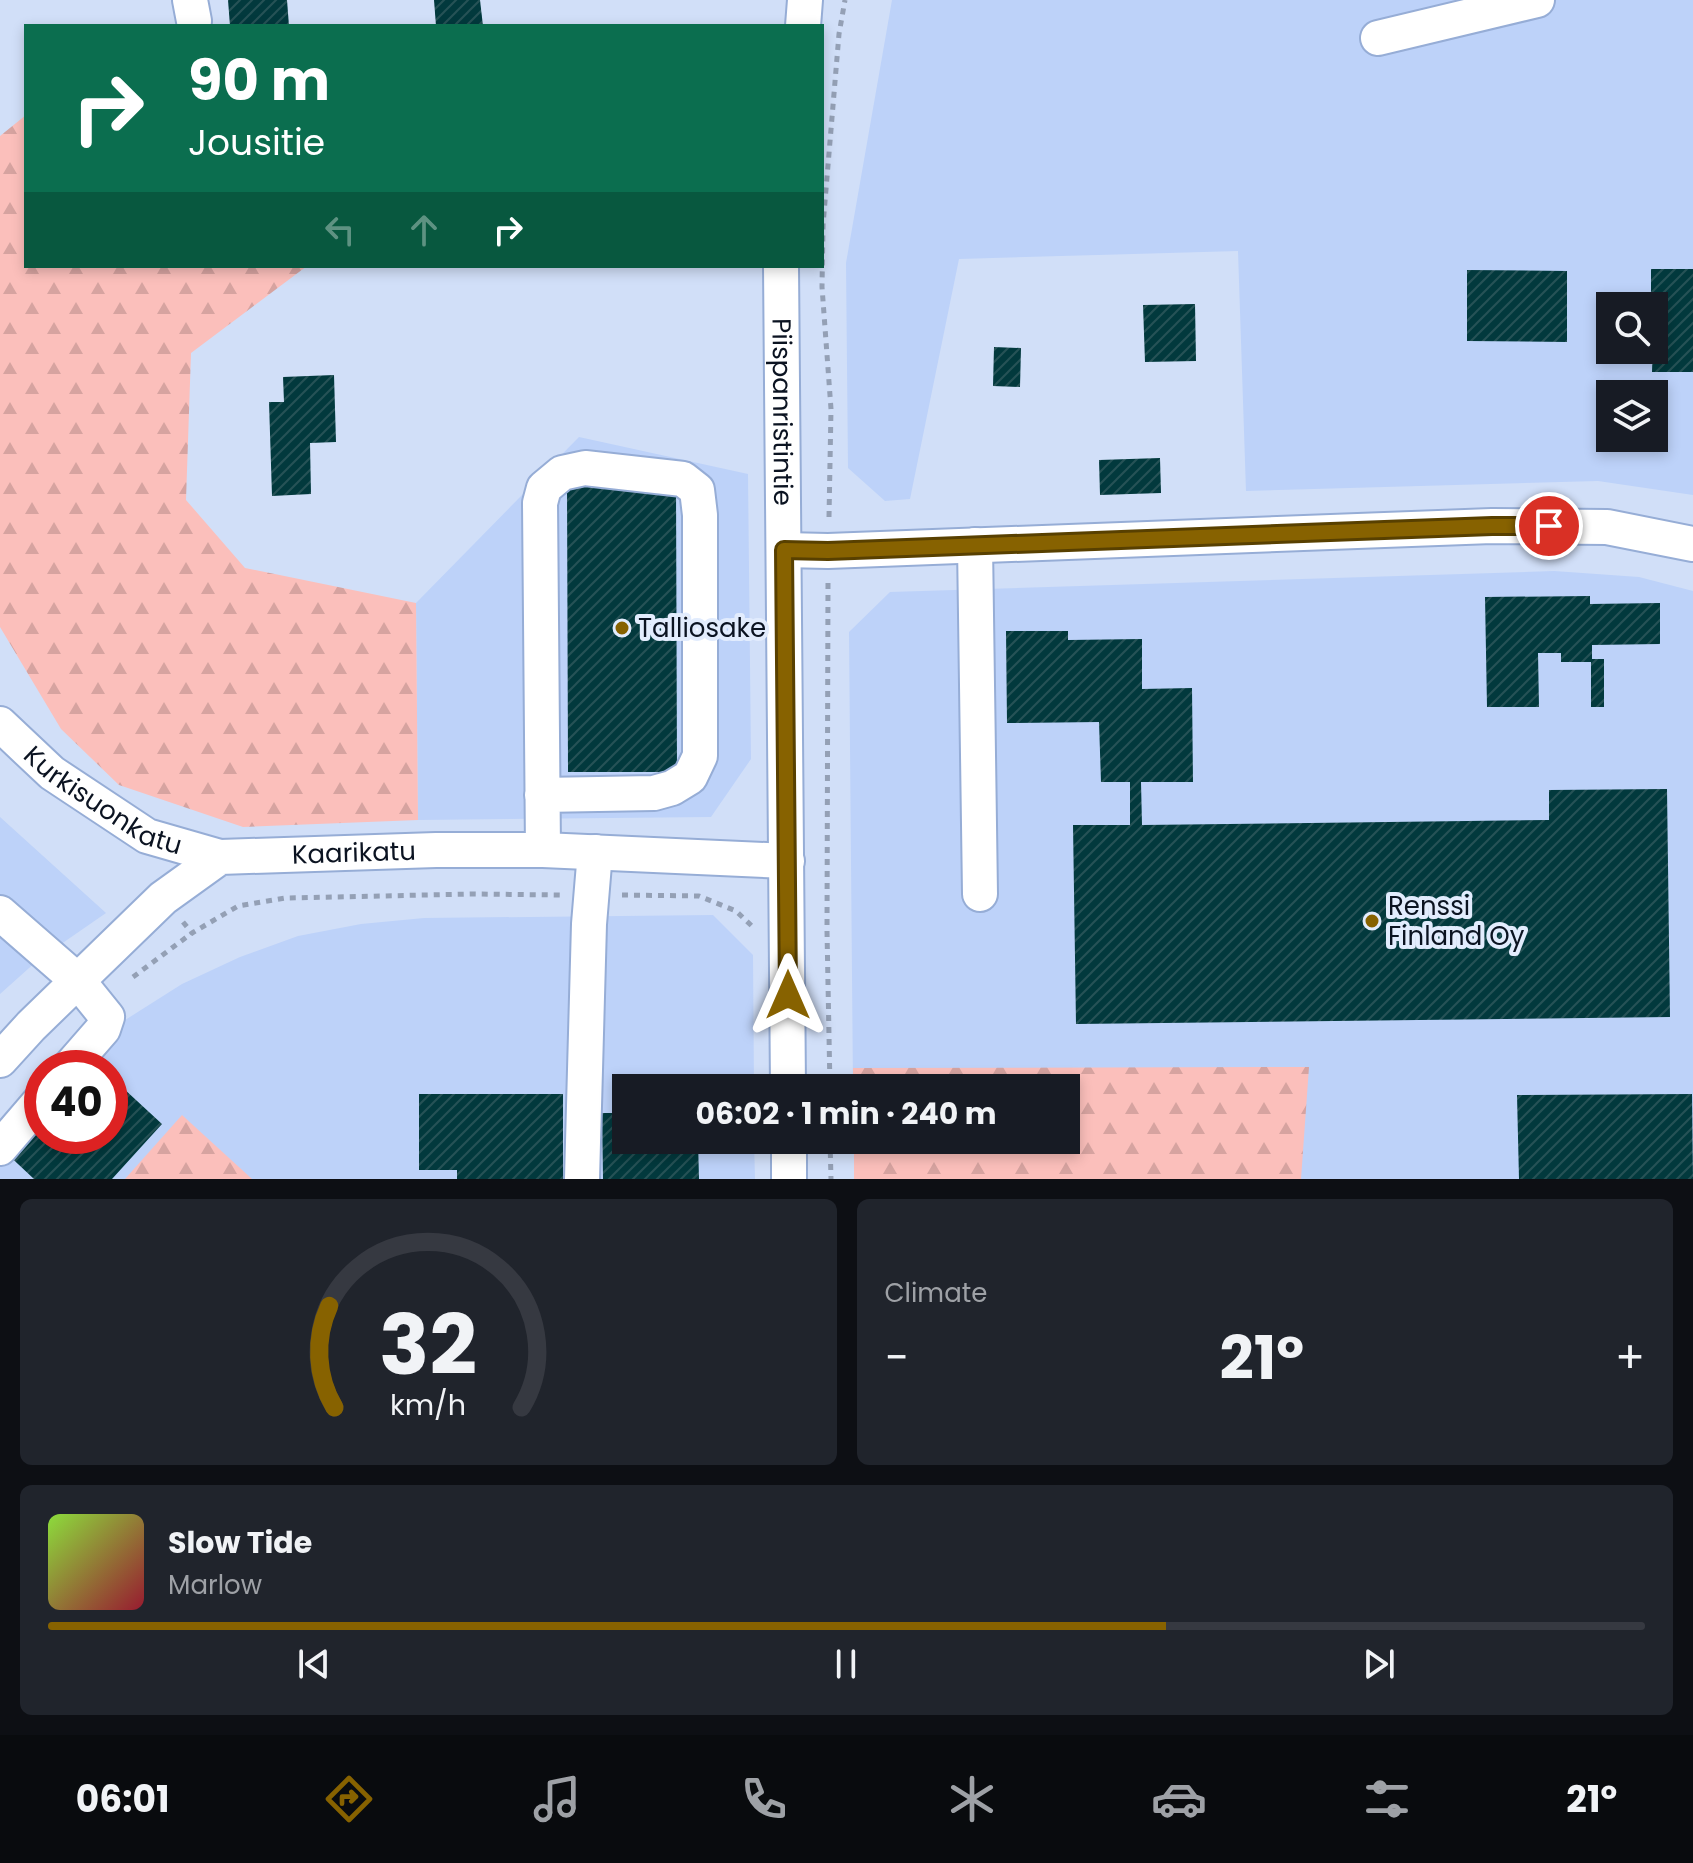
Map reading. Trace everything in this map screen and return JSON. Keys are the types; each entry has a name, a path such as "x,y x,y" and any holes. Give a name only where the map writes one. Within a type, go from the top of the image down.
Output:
{"street":[{"path":"803,24 805,0"},
{"path":"1378,38 1537,0"},
{"name":"Piispanristintie","path":"781,268 788,1074"},
{"path":"542,795 654,793 672,788 690,777 700,756 700,515 697,490 683,479 585,468 562,473 544,488 540,503 542,795 543,850"},
{"path":"784,550 828,551 1492,526 1607,527 1693,544"},
{"path":"975,545 980,894"},
{"name":"Kurkisuonkatu","path":"0,724 52,773 147,836 220,857"},
{"name":"Kaarikatu","path":"220,857 543,850 787,861"},
{"path":"582,1179 589,924 595,852"},
{"path":"0,1060 163,898 220,857"},
{"path":"0,913 78,981 107,1017 103,1029 85,1050"},
{"path":"0,1148 24,1120"},
{"path":"789,1154 789,1179"}],"path":[{"path":"830,1154 831,1179"}],"shaded area":[{"path":"892,0 1693,0 1693,495 1598,481 1246,491 1238,251 959,259 910,499 885,501 848,468 846,263"},
{"path":"579,437 748,474 751,759 711,817 418,820 416,603"},
{"path":"1554,571 1639,577 1693,591 1693,1179 854,1179 854,1154 1080,1154 1080,1074 853,1074 849,632 890,592"},
{"path":"0,817 106,913 38,960 0,994"},
{"path":"713,915 753,955 754,1074 612,1074 612,1154 754,1154 755,1179 0,1179 0,1143 24,1139 24,1154 128,1154 128,1050 87,1050 122,1022 182,984 240,957 298,936 361,924 424,918"}],"green space":[{"path":"24,117 24,268 304,268 191,353 186,500 245,568 416,603 418,820 243,827 119,785 61,729 0,627 0,136"},
{"path":"1309,1067 1301,1179 854,1179 854,1154 1080,1154 1080,1074 853,1074 853,1068"},
{"path":"182,1115 252,1179 125,1179"}],"building":[{"path":"228,0 287,0 289,24 230,24"},
{"path":"434,0 480,0 483,24 436,24"},
{"path":"1651,269 1693,269 1693,372 1652,372 1652,364 1668,364 1668,292 1651,292"},
{"path":"1467,270 1567,271 1567,342 1467,341"},
{"path":"1195,304 1196,361 1145,362 1143,305"},
{"path":"994,347 1021,348 1020,387 993,386"},
{"path":"334,375 336,442 310,443 311,494 272,496 269,402 284,402 283,377"},
{"path":"1160,458 1161,493 1100,495 1099,460"},
{"name":"Talliosake","path":"567,485 676,485 677,772 568,772"},
{"path":"1590,596 1590,604 1660,603 1660,644 1592,645 1592,659 1604,659 1604,707 1591,707 1591,662 1561,662 1561,653 1538,653 1539,707 1487,707 1485,597"},
{"name":"Renssi Finland Oy","path":"1006,631 1068,631 1068,640 1142,639 1142,689 1192,688 1193,782 1141,782 1142,825 1549,820 1549,790 1667,789 1670,1017 1076,1024 1073,825 1130,825 1130,782 1101,782 1099,722 1007,723"},
{"path":"128,1093 162,1124 112,1179 34,1179 2,1149 24,1125 24,1154 128,1154"},
{"path":"419,1094 563,1094 563,1179 457,1179 457,1170 419,1170"},
{"path":"1692,1094 1693,1179 1519,1179 1517,1095"},
{"path":"602,1113 612,1113 612,1154 698,1154 699,1179 603,1179"}],"place":[{"name":"Talliosake","path":"622,628"},
{"name":"Renssi Finland Oy","path":"1372,921"}],"route":[{"path":"788,995 784,550 1549,526"}]}
